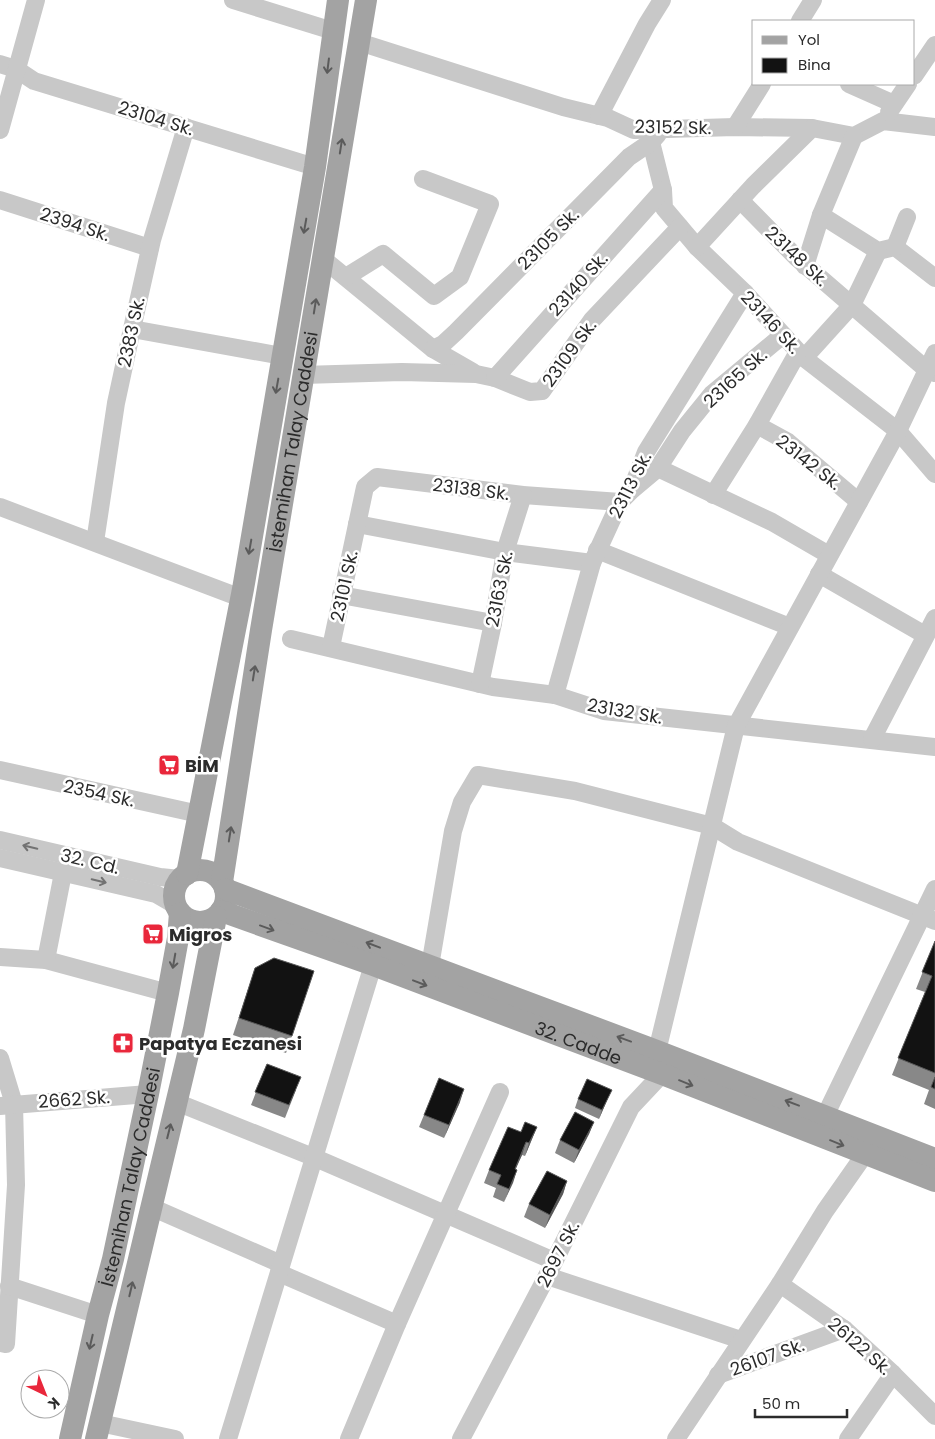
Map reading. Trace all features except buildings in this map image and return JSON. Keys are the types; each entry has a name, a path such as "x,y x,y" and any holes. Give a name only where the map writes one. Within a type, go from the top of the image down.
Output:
{"main road":[{"name":"İstemihan Talay Caddesi","path":"183,876 199,814 241,598 315,167 332,31 338,0"},
{"name":"İstemihan Talay Caddesi","path":"224,886 259,638 366,0"},
{"path":"203,870 211,872 224,886 226,897 218,914 202,922 187,919 178,909 174,896 176,887 183,876 203,870"},
{"name":"32. Cadde","path":"224,886 935,1159"},
{"name":"İstemihan Talay Caddesi","path":"70,1439 98,1315 113,1259 148,1094 178,938 178,909"},
{"name":"İstemihan Talay Caddesi","path":"98,1431 194,1029 218,914"},
{"name":"32. Cadde","path":"218,914 373,965 662,1074 935,1181"}],"street":[{"path":"0,130 8,66 36,0"},
{"path":"232,0 332,31"},
{"path":"599,116 647,24 662,0"},
{"path":"801,20 813,0"},
{"name":"23152 Sk.","path":"358,42 563,107 608,118 634,130 735,127 812,128 854,136"},
{"path":"915,75 935,45"},
{"name":"23104 Sk.","path":"8,66 34,82 315,167"},
{"path":"735,127 761,85"},
{"path":"851,85 894,104"},
{"path":"806,266 821,215 854,136 883,121 907,85"},
{"path":"883,121 935,127"},
{"name":"2383 Sk.","path":"95,542 116,403 132,329 150,248 186,127"},
{"path":"697,247 753,186 812,128"},
{"name":"23105 Sk.","path":"433,349 443,344 456,332 628,157 651,142 663,129"},
{"name":"23146 Sk.","path":"651,142 663,190 664,208 697,247 744,293 801,355 898,431 935,474"},
{"path":"346,277 383,254 434,296 460,277 490,204 423,179"},
{"name":"23140 Sk.","path":"495,378 663,190"},
{"name":"2394 Sk.","path":"0,200 150,248"},
{"name":"23148 Sk.","path":"740,200 806,266 931,371"},
{"path":"821,215 878,251 895,247"},
{"path":"895,247 907,217"},
{"name":"23109 Sk.","path":"303,375 402,372 476,374 495,378 530,392 542,391 592,320 680,227"},
{"path":"895,247 935,278"},
{"path":"712,495 801,355 852,305 878,251"},
{"path":"322,258 433,349 476,374"},
{"name":"23113 Sk.","path":"555,695 594,557 646,452 744,293"},
{"path":"132,329 282,356"},
{"name":"23165 Sk.","path":"625,496 658,468 682,431 712,394 783,335"},
{"path":"657,1051 736,726 931,371 935,353"},
{"name":"23142 Sk.","path":"757,425 788,442 859,502"},
{"path":"658,468 772,522 829,555"},
{"name":"23138 Sk.","path":"357,524 365,487 377,477 523,496 625,496"},
{"name":"23163 Sk.","path":"480,684 505,552 523,496"},
{"path":"0,507 241,598"},
{"path":"357,524 505,552 594,557 790,627"},
{"name":"23101 Sk.","path":"331,647 357,524"},
{"path":"819,574 925,635"},
{"path":"341,595 493,623"},
{"path":"872,740 935,618"},
{"name":"23132 Sk.","path":"290,639 331,647 480,684 555,695 604,711 935,747"},
{"name":"2354 Sk.","path":"0,770 199,814"},
{"path":"430,966 453,831 462,802 478,775 575,791 712,826 738,842 929,918"},
{"name":"32. Cd.","path":"0,840 160,876 183,876"},
{"name":"32. Cd.","path":"0,858 156,894 178,909"},
{"path":"46,960 63,873"},
{"path":"825,1116 929,918 935,889"},
{"path":"0,957 46,960 168,994"},
{"path":"228,1439 373,965"},
{"path":"0,1058 16,1185 6,1344 0,1343"},
{"name":"2697 Sk.","path":"460,1439 550,1269 632,1107 662,1074"},
{"path":"349,1439 397,1324 500,1092"},
{"name":"2662 Sk.","path":"7,1105 148,1094"},
{"path":"176,1102 313,1157 446,1215 550,1269 741,1340"},
{"path":"676,1439 780,1284 825,1211 865,1154"},
{"path":"151,1207 397,1324"},
{"name":"26122 Sk.","path":"780,1284 844,1329 935,1416"},
{"path":"10,1286 98,1315"},
{"name":"26107 Sk.","path":"718,1375 844,1329"},
{"path":"848,1439 893,1374"},
{"path":"98,1431 175,1439"}],"place":[{"name":"BİM","path":"169,765"},
{"name":"Migros","path":"153,934"},
{"name":"Papatya Eczanesi","path":"123,1043"}]}
